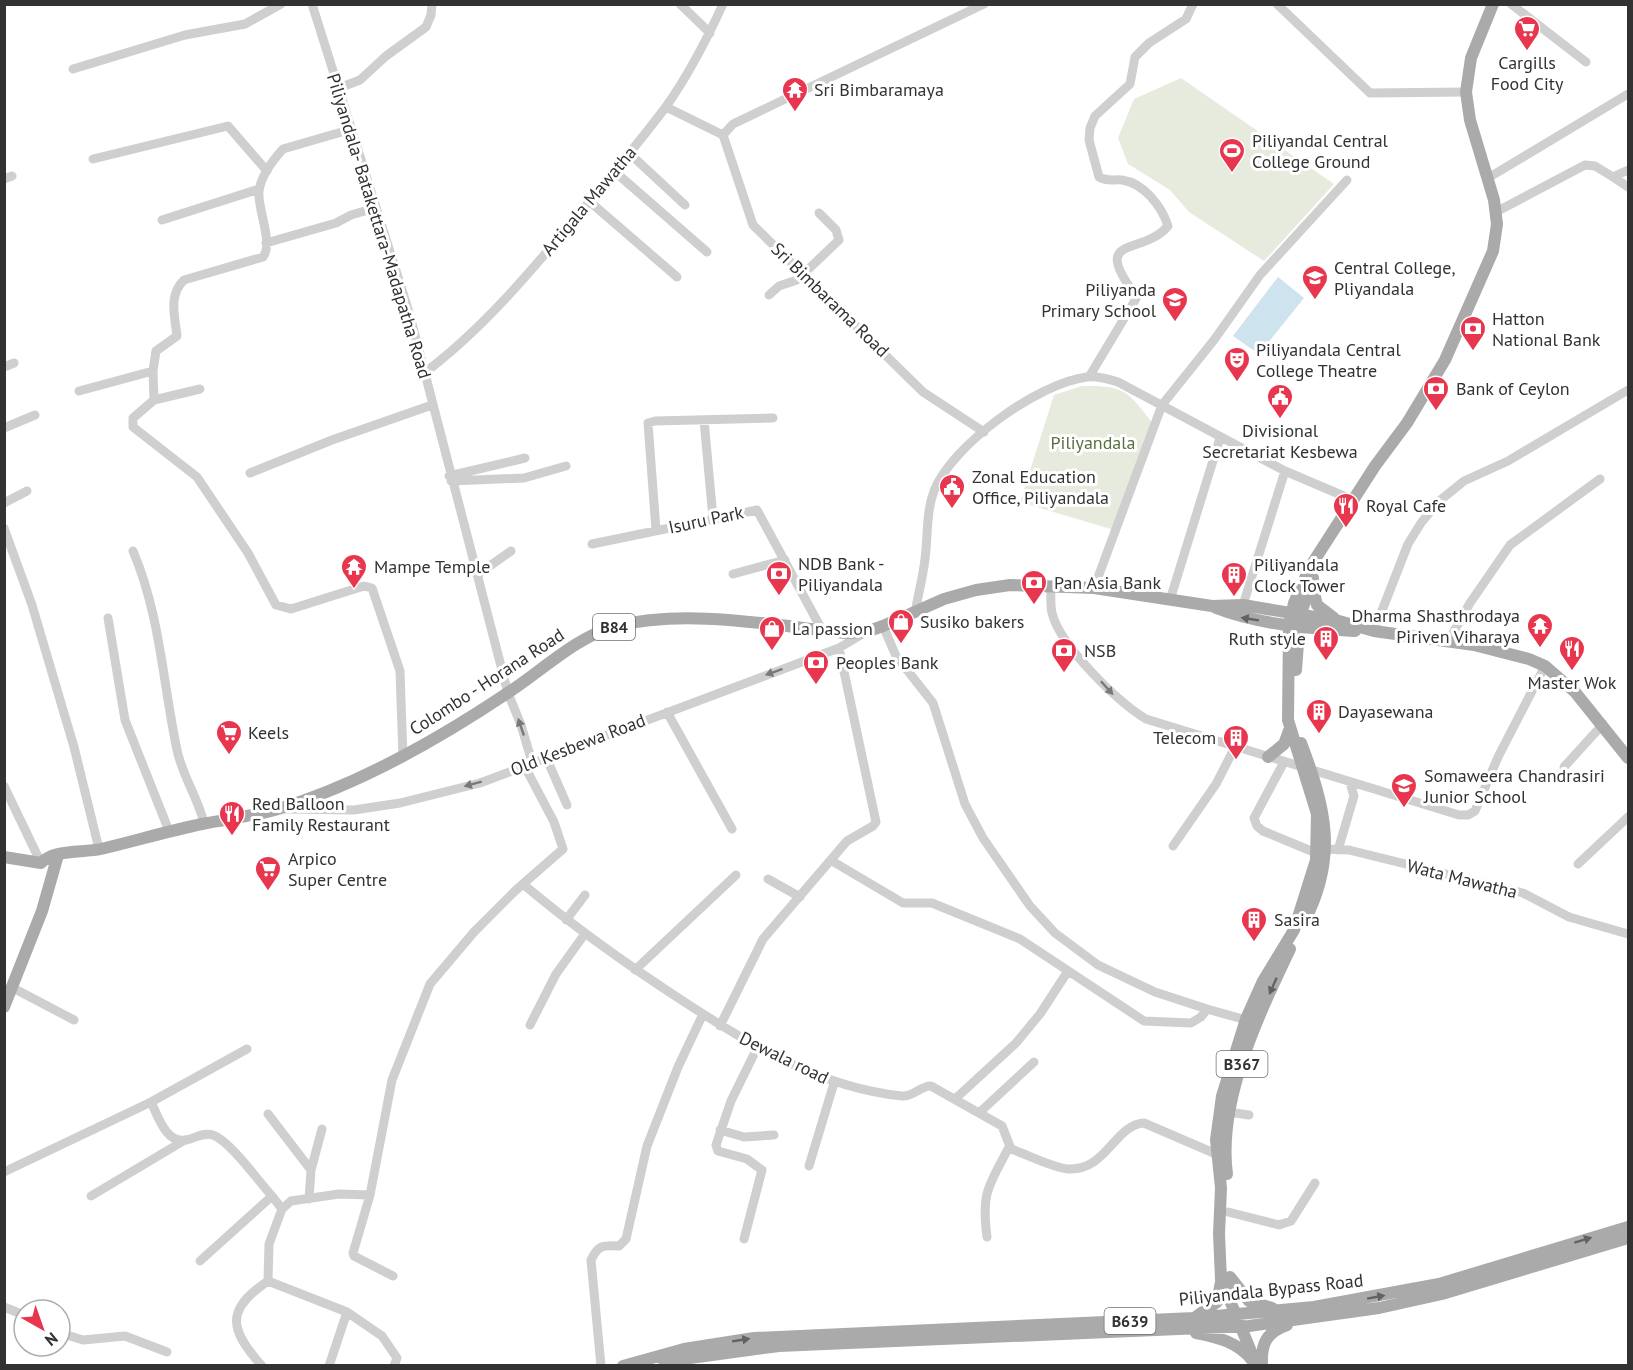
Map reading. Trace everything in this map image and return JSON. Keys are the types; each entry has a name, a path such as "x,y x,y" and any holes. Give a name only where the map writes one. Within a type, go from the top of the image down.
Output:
{"main road":[{"path":"1294,621 1310,567 1413,414 1458,334 1493,251 1496,212 1470,120 1467,92 1471,58 1493,4"},
{"path":"1294,621 1340,520"},
{"path":"1312,581 1312,596 1317,605 1323,613 1339,621"},
{"name":"Colombo - Horana Road","path":"41,863 47,856 99,849 204,823 277,809 403,758 508,693 569,649 604,630 618,626 645,621 714,620 866,632 944,599 976,590 1010,585 1094,588 1212,606"},
{"name":"B84","path":"1212,606 1243,605 1294,621 1354,631 1371,630"},
{"name":"B84","path":"1212,606 1239,617 1339,621 1371,630 1529,658 1545,666 1575,692 1629,758"},
{"name":"B367","path":"1294,621 1288,708 1290,728 1306,770"},
{"name":"B367","path":"1259,1365 1225,1275 1219,1234 1222,1096 1252,1022 1311,909 1321,851 1317,814 1296,723 1294,621"},
{"path":"1268,757 1284,744 1290,728"},
{"path":"4,1007 42,911 58,855"},
{"path":"4,857 41,863"},
{"name":"B367","path":"1225,1275 1229,1190 1220,1154 1229,1100 1252,1022"},
{"name":"Piliyandala Bypass Road","path":"664,1365 690,1358 779,1346 1175,1329 1242,1320 1280,1310 1314,1308 1439,1284 1629,1227"},
{"name":"Piliyandala Bypass Road","path":"623,1365 684,1349 754,1338 1194,1318 1302,1319 1379,1308 1442,1294 1629,1238"},
{"path":"1225,1275 1249,1302 1280,1310"},
{"path":"1194,1318 1217,1302 1225,1275"},
{"path":"1259,1365 1262,1344 1266,1338 1282,1327 1302,1319"},
{"path":"1175,1329 1219,1338 1238,1347 1259,1365"}],"street":[{"path":"73,69 185,35 244,24 281,4"},
{"name":"Piliyandala- Batakettara-Madapatha Road","path":"312,4 409,312 450,478 508,693 521,725 528,764"},
{"path":"339,88 360,80 386,56 426,27 431,15 432,4"},
{"path":"680,4 710,33"},
{"name":"Artigala Mawatha","path":"423,374 460,347 525,278 629,153 666,106 710,33 723,4"},
{"path":"666,106 723,135 733,124 984,4"},
{"path":"1089,377 1137,297 1117,266 1117,256 1122,250 1161,234 1168,226 1157,202 1131,182 1107,181 1099,177 1089,140 1090,128 1095,116 1130,84 1135,57 1149,43 1186,19 1193,4"},
{"path":"1277,4 1370,93 1467,92"},
{"path":"1511,4 1586,62"},
{"path":"1488,178 1629,94"},
{"path":"93,159 228,126 267,171"},
{"path":"154,400 153,371 156,351 177,336 173,296 178,285 193,277 263,257 267,243 259,189 267,171 283,149 352,129"},
{"name":"Sri Bimbarama Road","path":"723,135 753,225 923,392 984,432"},
{"path":"629,153 685,205"},
{"path":"1496,212 1585,165 1595,166 1629,187"},
{"path":"1613,177 1629,170"},
{"path":"614,171 707,252"},
{"path":"1094,588 1162,405 1214,340 1260,275 1347,180"},
{"path":"162,220 259,189"},
{"path":"589,201 676,277"},
{"path":"267,243 336,223 351,214 375,208"},
{"path":"769,295 778,286 797,280 839,240 836,230 819,213"},
{"path":"4,367 14,363"},
{"path":"79,391 153,371"},
{"path":"915,613 935,490 945,471 984,432 1017,406 1052,386 1089,377 1118,382 1285,471 1353,500"},
{"path":"200,389 154,400 133,418 133,427 197,477 248,553 276,605 291,609 364,586 372,588 400,671 403,758"},
{"path":"1371,630 1408,544 1420,523 1438,502 1464,481 1508,461 1629,390"},
{"path":"250,473 332,440 432,405"},
{"path":"4,428 35,416"},
{"path":"656,530 647,426 655,421 773,418"},
{"path":"704,420 713,518"},
{"path":"1170,600 1220,438"},
{"path":"450,478 525,458"},
{"path":"450,478 524,478 566,466"},
{"path":"1243,605 1285,471"},
{"path":"1449,642 1470,603 1510,546 1600,480"},
{"path":"4,503 27,491"},
{"name":"Isuru Park","path":"592,544 757,510 822,630"},
{"path":"4,528 32,605 74,747 99,849"},
{"path":"477,575 511,551"},
{"path":"133,552 143,575 148,597 177,752 204,823"},
{"path":"733,574 785,560"},
{"path":"1051,585 1052,612 1057,626 1127,708 1146,719 1306,770 1459,815 1468,815 1475,811 1498,757 1545,666"},
{"path":"108,618 125,720 169,831"},
{"path":"884,626 896,656 933,703 965,804 983,838 1030,906 1055,933 1098,965 1155,992 1252,1022"},
{"name":"Old Kesbewa Road","path":"277,809 354,810 399,803 480,783 839,648 866,632"},
{"path":"720,1026 763,939 847,841 876,822 839,648"},
{"path":"667,712 732,829"},
{"path":"1564,767 1603,724"},
{"path":"1173,846 1216,784 1235,747"},
{"path":"546,757 567,805"},
{"name":"Wata Mawatha","path":"1284,762 1254,818 1257,826 1263,831 1321,851 1338,850 1523,893 1569,917 1629,934"},
{"path":"393,1276 354,1256 370,1195 392,1080 430,984 474,932 523,884 560,853 564,845 528,764"},
{"path":"1338,850 1354,796 1350,783"},
{"path":"4,786 41,863"},
{"path":"1578,864 1629,817"},
{"path":"832,861 903,903 932,903 1020,939 1143,1021 1191,1023 1201,1017 1207,1009"},
{"path":"635,970 736,875"},
{"path":"768,879 800,897"},
{"name":"Dewala road","path":"523,884 584,935 720,1026 757,1048 834,1083 902,1096 921,1087 932,1086 1002,1126 1009,1147"},
{"path":"566,920 585,895"},
{"path":"530,1025 556,974 584,935"},
{"path":"955,1099 1016,1043 1040,1014 1068,971"},
{"path":"13,988 74,1020"},
{"path":"601,1365 594,1319 591,1260 596,1248 603,1245 619,1246 626,1239 647,1146 678,1067 703,1014"},
{"path":"744,1239 763,1174 758,1165 747,1159 718,1151 716,1145 731,1101 757,1048"},
{"path":"4,1172 151,1102 247,1049"},
{"path":"979,1113 1034,1062"},
{"path":"809,1166 834,1083"},
{"path":"151,1102 167,1133 174,1139 185,1140"},
{"path":"1228,1112 1249,1115"},
{"path":"268,1114 311,1170"},
{"path":"987,1237 983,1212 986,1190 1009,1147 1067,1169 1084,1167 1100,1159 1129,1127 1144,1123 1220,1154"},
{"path":"309,1199 311,1170 322,1129"},
{"path":"720,1130 748,1137 763,1134 774,1135"},
{"path":"92,1196 198,1134 214,1136 225,1143 282,1209"},
{"path":"1228,1212 1279,1226 1291,1221 1315,1183"},
{"path":"268,1281 269,1244 282,1209 291,1202 339,1194 370,1195"},
{"path":"200,1261 272,1196"},
{"path":"268,1281 346,1312 382,1336 397,1358 394,1365"},
{"path":"262,1365 237,1330 237,1310 249,1293 268,1281"},
{"path":"329,1365 346,1312"},
{"path":"72,1337 83,1340 125,1336 167,1352"}],"green space":[{"name":"Piliyandal Central College Ground","path":"1181,78 1334,184 1264,261 1189,212 1170,190 1128,164 1118,138 1134,99"},
{"name":"Piliyandala","path":"1082,386 1109,387 1126,393 1155,426 1114,530 1020,502 1054,395"}],"water":[{"path":"1278,277 1304,298 1259,354 1233,336"}],"place":[{"name":"Cargills Food City","path":"1527,52"},
{"name":"Sri Bimbaramaya","path":"795,113"},
{"name":"Piliyandal Central College Ground","path":"1232,174"},
{"name":"Central College, Pliyandala","path":"1315,301"},
{"name":"Piliyanda Primary School","path":"1175,323"},
{"name":"Hatton National Bank","path":"1473,352"},
{"name":"Piliyandala Central College Theatre","path":"1237,383"},
{"name":"Bank of Ceylon","path":"1436,412"},
{"name":"Divisional Secretariat Kesbewa","path":"1280,420"},
{"name":"Zonal Education Office, Piliyandala","path":"952,510"},
{"name":"Royal Cafe","path":"1346,529"},
{"name":"Mampe Temple","path":"354,590"},
{"name":"NDB Bank - Piliyandala","path":"779,597"},
{"name":"Piliyandala Clock Tower","path":"1234,598"},
{"name":"Pan Asia Bank","path":"1034,606"},
{"name":"Susiko bakers","path":"901,645"},
{"name":"Dharma Shasthrodaya Piriven Viharaya","path":"1540,649"},
{"name":"La passion","path":"772,652"},
{"name":"Ruth style","path":"1326,662"},
{"name":"Master Wok","path":"1572,672"},
{"name":"NSB","path":"1064,674"},
{"name":"Peoples Bank","path":"816,686"},
{"name":"Dayasewana","path":"1319,735"},
{"name":"Keels","path":"229,756"},
{"name":"Telecom","path":"1236,761"},
{"name":"Somaweera Chandrasiri Junior School","path":"1404,809"},
{"name":"Red Balloon Family Restaurant","path":"232,837"},
{"name":"Arpico Super Centre","path":"268,892"},
{"name":"Sasira","path":"1254,943"}]}
